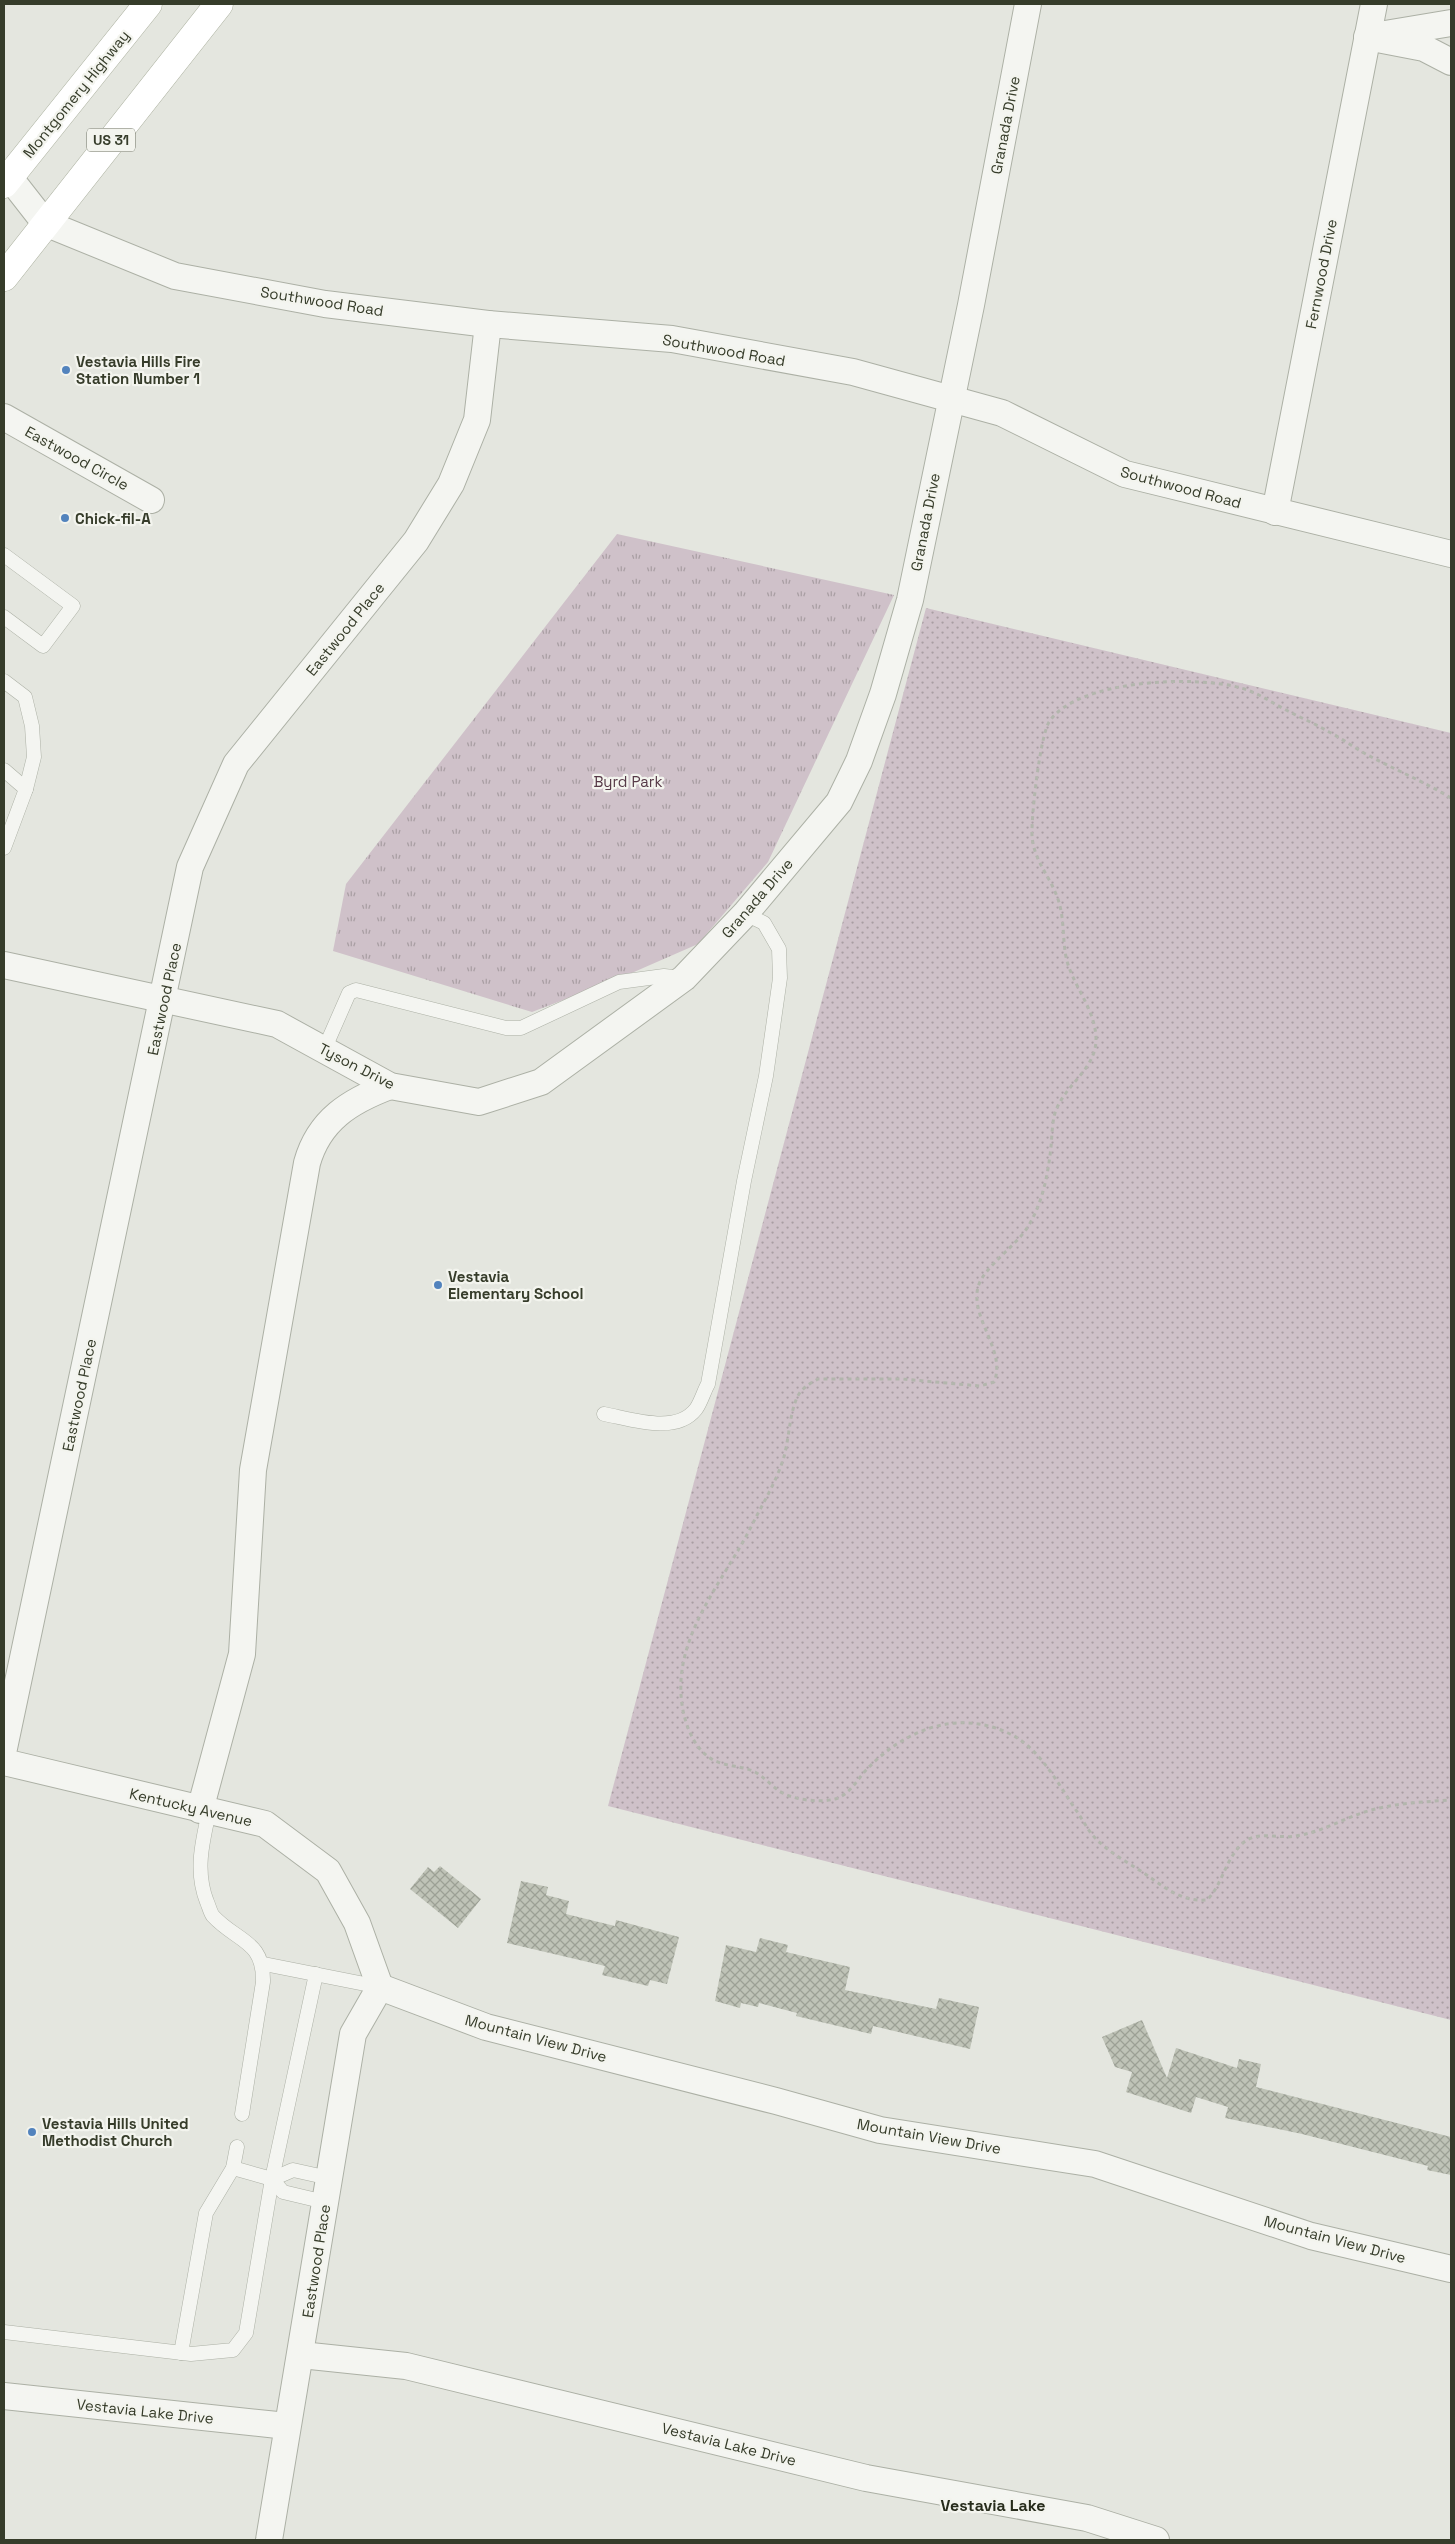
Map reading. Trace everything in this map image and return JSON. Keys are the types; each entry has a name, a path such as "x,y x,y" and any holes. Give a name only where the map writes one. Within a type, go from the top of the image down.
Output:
{"main road":[{"name":"Montgomery Highway","path":"6,178 148,4"},
{"name":"US 31","path":"4,278 45,223 219,4"}],"street":[{"name":"Granada Drive","path":"684,978 745,914 839,802 859,761 883,694 910,600 971,305 1028,4"},
{"name":"Fernwood Drive","path":"1275,512 1374,4"},
{"path":"1368,37 1451,23"},
{"path":"1368,37 1424,48 1451,62"},
{"path":"6,178 45,223"},
{"name":"Southwood Road","path":"45,223 175,276 325,304 488,324 672,339 853,372 1002,413 1125,474 1451,554"},
{"name":"Eastwood Place","path":"4,1748 164,1000 190,867 236,764 416,540 451,484 477,420 488,324"},
{"name":"Eastwood Circle","path":"5,422 85,461 151,500"},
{"name":"Tyson Drive","path":"4,965 277,1024 390,1086 479,1102 541,1082 684,978"},
{"path":"204,1811 242,1654 253,1470 307,1163 318,1134 330,1121 355,1101 390,1086"},
{"name":"Kentucky Avenue","path":"4,1762 265,1824 328,1871 357,1922 380,1988"},
{"name":"Eastwood Place","path":"269,2540 287,2426 302,2355 353,2034 380,1988"},
{"name":"Mountain View Drive","path":"380,1988 486,2027 776,2101 880,2130 1095,2164 1311,2236 1451,2269"},
{"name":"Vestavia Lake Drive","path":"302,2355 406,2366 866,2478 1088,2518 1156,2540"},
{"name":"Vestavia Lake Drive","path":"4,2396 287,2426"}],"lane":[{"path":"4,555 73,606 43,646 4,617"},
{"path":"4,681 25,697 32,726 34,757 26,789 4,848"},
{"path":"4,770 26,789"},
{"path":"604,1414 648,1422 675,1423 696,1409 708,1384 744,1181 766,1076 780,978 779,949 764,923 745,914"},
{"path":"324,1050 349,993 356,990 506,1028 521,1028 619,982 664,976 684,978"},
{"path":"204,1811 200,1857 202,1890 212,1915 257,1952 264,1964 264,1982 242,2114"},
{"path":"264,1964 380,1988"},
{"path":"4,2332 181,2354 233,2350 246,2333 272,2179 316,1974"},
{"path":"181,2354 206,2213 233,2168 237,2147"},
{"path":"233,2168 272,2179 283,2192 327,2190"},
{"path":"272,2179 293,2170 327,2190"}],"path":[{"path":"1451,798 1425,782 1362,752 1262,695 1239,687 1206,682 1164,680 1134,684 1080,700 1060,711 1050,721 1045,734 1032,814 1032,838 1036,859 1056,893 1063,917 1066,955 1071,972 1093,1018 1096,1039 1094,1057 1066,1094 1056,1112 1049,1159 1039,1204 1017,1242 983,1275 978,1288 981,1319 996,1364 994,1382 980,1386 902,1379 818,1379 807,1385 796,1399 783,1463 750,1529 708,1597 695,1624 686,1651 681,1701 686,1725 697,1744 710,1758 754,1772 781,1792 803,1799 836,1799 853,1788 864,1771 879,1756 914,1733 930,1726 959,1722 1004,1731 1020,1738 1036,1754 1095,1838 1118,1857 1174,1894 1195,1901 1206,1900 1217,1890 1230,1858 1244,1842 1254,1837 1295,1836 1368,1811 1405,1803 1451,1800"}],"green space":[{"name":"Byrd Park","path":"617,534 894,595 768,862 698,944 618,979 532,1012 333,951 346,884"},
{"path":"926,608 1451,733 1451,2020 608,1806"}],"building":[{"path":"440,1866 481,1899 458,1928 410,1889 428,1867 434,1872"},
{"path":"521,1881 548,1887 546,1895 569,1901 566,1914 615,1926 616,1920 679,1937 667,1984 650,1980 648,1986 602,1975 605,1966 507,1943"},
{"path":"760,1938 788,1945 786,1952 850,1967 845,1990 936,2009 939,1998 979,2007 970,2049 873,2026 871,2034 796,2016 797,2013 759,2003 758,2007 741,2003 740,2008 715,2001 726,1945 756,1952"},
{"path":"1142,2020 1167,2078 1176,2048 1237,2068 1239,2059 1261,2064 1256,2087 1451,2137 1451,2175 1427,2170 1428,2166 1302,2134 1225,2118 1228,2107 1196,2097 1191,2113 1126,2092 1132,2072 1115,2067 1102,2037"}],"place":[{"name":"Vestavia Hills Fire Station Number 1","path":"66,370"},
{"name":"Chick-fil-A","path":"65,518"},
{"name":"Vestavia Elementary School","path":"438,1285"},
{"name":"Vestavia Hills United Methodist Church","path":"32,2132"}],"district":[{"name":"Vestavia Lake","path":"993,2505"}]}
